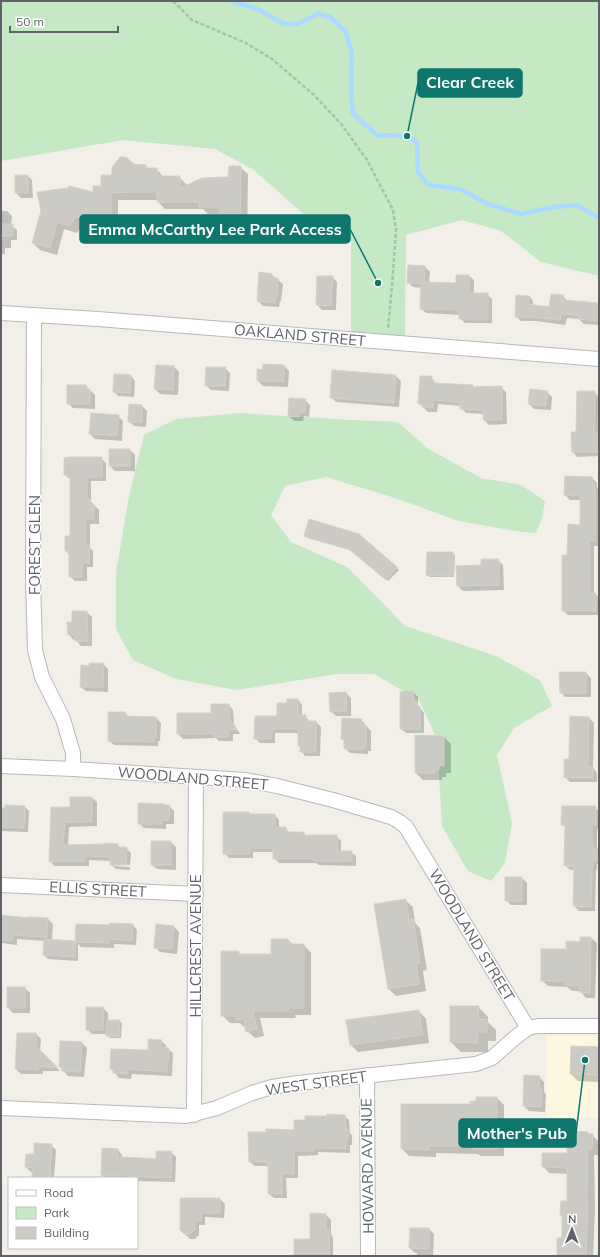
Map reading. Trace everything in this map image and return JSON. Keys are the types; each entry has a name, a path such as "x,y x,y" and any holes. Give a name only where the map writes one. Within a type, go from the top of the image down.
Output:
{"street":[{"name":"OAKLAND STREET","path":"1,313 106,319 599,359"},
{"name":"FOREST GLEN","path":"34,315 33,579 35,650 42,677 63,719 73,753 73,769"},
{"name":"WOODLAND STREET","path":"1,766 245,780 333,800 391,817 400,822 410,833 528,1028"},
{"name":"HILLCREST AVENUE","path":"194,1115 196,777"},
{"name":"ELLIS STREET","path":"1,885 196,894"},
{"path":"528,1028 538,1026 599,1026"},
{"name":"WEST STREET","path":"1,1108 179,1116 194,1115 272,1087 367,1075 476,1064 492,1058 528,1028"},
{"name":"HOWARD AVENUE","path":"367,1075 368,1256"}],"path":[{"path":"173,1 192,20 246,43 272,59 314,95 342,126 367,160 393,210 396,230 388,330"}],"shaded area":[{"path":"547,1035 599,1036 599,1118 546,1117"}],"green space":[{"path":"1,1 599,1 599,276 541,262 501,231 462,220 406,235 405,336 351,332 351,243 308,218 254,170 215,149 123,140 1,161"},
{"path":"240,413 398,422 427,448 481,478 521,485 545,501 542,518 536,533 516,531 459,521 395,498 326,477 285,486 271,515 291,542 347,567 405,626 496,656 540,680 552,706 514,728 497,755 512,823 505,863 491,881 468,871 442,826 437,739 419,700 374,674 337,674 237,690 176,679 133,660 116,629 116,573 129,496 144,435 176,419"}],"building":[{"path":"120,157 126,157 134,164 146,165 146,168 157,168 157,176 180,176 180,188 202,178 228,177 229,166 241,166 240,232 219,233 220,207 199,207 199,202 157,202 157,192 111,193 111,218 75,217 70,226 57,222 50,248 32,243 41,211 37,192 68,188 69,186 93,192 93,186 101,186 101,175 112,175 112,167"},
{"path":"15,175 28,175 28,193 15,193"},
{"path":"1,224 13,224 13,236 1,236"},
{"path":"408,265 425,266 424,282 456,283 456,275 469,275 469,293 488,293 488,319 459,319 459,310 420,309 421,283 407,283"},
{"path":"259,272 272,274 272,278 278,278 277,297 275,297 275,303 257,301"},
{"path":"317,276 333,276 331,306 316,305"},
{"path":"551,294 564,295 563,300 599,303 598,321 578,319 578,315 562,314 560,320 515,317 516,295 529,296 528,304 549,307"},
{"path":"263,364 284,365 284,382 257,381 257,369 262,370"},
{"path":"156,365 174,366 173,390 154,389"},
{"path":"206,367 226,367 225,386 205,386"},
{"path":"332,370 396,375 394,403 330,398"},
{"path":"114,374 131,375 130,393 113,392"},
{"path":"420,376 432,376 432,381 434,381 434,383 473,385 473,387 502,386 502,420 483,420 483,410 460,409 460,402 433,400 433,408 422,407 422,404 418,404"},
{"path":"67,385 86,385 86,389 90,389 90,404 67,404"},
{"path":"530,389 548,391 546,406 528,404"},
{"path":"577,391 595,391 594,432 599,432 599,452 572,452 571,432 576,432"},
{"path":"289,398 306,399 305,412 299,412 299,417 288,416"},
{"path":"129,404 142,405 142,422 128,422"},
{"path":"91,413 119,415 117,436 89,434"},
{"path":"109,449 130,449 130,466 109,466"},
{"path":"102,457 102,477 87,477 87,500 90,499 90,505 94,504 94,519 85,519 86,545 89,545 89,563 82,563 82,577 69,577 69,551 65,551 65,536 70,536 70,476 64,475 64,458"},
{"path":"565,476 592,477 592,484 595,484 595,541 589,541 590,593 596,593 596,611 562,611 562,555 567,555 568,524 580,525 580,496 564,495"},
{"path":"309,519 359,534 397,567 386,580 350,550 304,536"},
{"path":"427,552 453,552 453,576 426,575"},
{"path":"481,559 499,559 499,585 457,586 456,566 481,565"},
{"path":"72,611 87,611 88,641 75,641 75,635 68,635 67,622 72,622"},
{"path":"89,663 104,663 103,687 80,687 81,665 89,666"},
{"path":"559,672 586,672 586,693 560,693"},
{"path":"414,691 414,702 417,702 417,707 420,707 420,729 400,729 400,692"},
{"path":"346,692 347,711 330,712 329,693"},
{"path":"287,699 298,699 298,715 306,715 306,721 316,721 316,752 300,752 300,746 298,746 298,729 271,729 271,739 254,739 255,716 277,716 277,703 287,703"},
{"path":"211,704 229,704 229,718 237,730 228,730 229,737 214,737 214,734 177,734 177,713 211,713"},
{"path":"108,712 125,712 125,716 156,717 156,737 154,737 154,742 108,741"},
{"path":"570,716 589,717 588,767 593,767 593,778 564,778 564,759 569,759"},
{"path":"342,718 362,719 361,725 366,725 366,747 364,747 364,749 344,749 344,739 341,739"},
{"path":"415,735 444,736 444,766 439,765 439,770 435,770 435,773 415,773"},
{"path":"70,797 92,797 92,822 65,822 63,845 104,843 118,844 118,847 127,847 126,865 110,865 110,857 85,856 85,861 49,862 51,807 70,807"},
{"path":"138,803 170,805 169,820 162,820 162,824 138,824"},
{"path":"5,805 25,806 24,828 1,827 1,808 5,808"},
{"path":"562,806 596,806 596,825 592,825 592,848 599,848 599,860 593,860 591,907 573,906 574,866 564,866 565,825 561,825"},
{"path":"223,812 275,814 275,827 286,827 286,832 304,832 304,835 337,835 337,851 352,851 352,861 273,859 273,848 249,848 249,854 223,854"},
{"path":"151,841 171,841 171,865 151,865"},
{"path":"505,877 522,877 522,901 505,901"},
{"path":"406,899 409,920 413,919 420,963 416,964 419,984 388,989 374,904"},
{"path":"1,915 28,918 48,918 47,937 13,935 12,941 1,940"},
{"path":"110,923 133,924 132,941 109,939 109,943 75,942 76,924 110,925"},
{"path":"156,924 174,926 172,949 154,948"},
{"path":"580,937 591,937 590,993 579,992 579,986 565,985 565,981 541,981 541,949 566,949 566,941 580,942"},
{"path":"44,939 75,941 75,957 43,955"},
{"path":"271,939 288,939 289,944 304,944 304,1008 288,1008 288,1011 253,1011 257,1029 246,1032 244,1020 236,1020 236,1016 221,1016 221,951 239,951 239,954 271,954"},
{"path":"7,987 25,987 25,1008 7,1008"},
{"path":"450,1006 479,1006 478,1019 487,1019 487,1032 478,1032 478,1043 450,1042"},
{"path":"86,1007 104,1007 103,1030 86,1030"},
{"path":"419,1010 423,1035 350,1045 346,1020"},
{"path":"107,1020 120,1020 119,1036 106,1036"},
{"path":"17,1033 36,1033 36,1046 57,1067 38,1067 38,1070 15,1069"},
{"path":"148,1039 162,1040 161,1047 169,1048 167,1072 127,1069 127,1074 113,1073 113,1069 110,1069 111,1049 148,1050"},
{"path":"60,1041 82,1042 80,1072 62,1071 62,1067 59,1067"},
{"path":"571,1046 599,1047 599,1075 570,1074"},
{"path":"524,1075 540,1076 539,1088 542,1088 541,1107 523,1106"},
{"path":"476,1097 497,1097 497,1149 473,1149 473,1146 429,1146 429,1150 401,1149 401,1104 470,1104 470,1101 476,1101"},
{"path":"327,1114 345,1115 346,1129 348,1129 346,1149 313,1148 313,1151 294,1151 294,1174 282,1174 282,1194 268,1194 268,1162 249,1162 248,1132 266,1132 266,1129 294,1130 294,1120 305,1120 305,1116 327,1116"},
{"path":"567,1131 588,1132 588,1134 593,1134 592,1149 588,1148 586,1256 557,1256 557,1238 562,1238 562,1216 560,1215 561,1201 567,1201 567,1168 542,1167 542,1153 567,1153"},
{"path":"34,1143 52,1144 50,1177 32,1177 33,1168 25,1167 26,1154 34,1154"},
{"path":"102,1148 118,1149 118,1157 156,1159 156,1151 172,1151 171,1178 101,1175"},
{"path":"180,1198 220,1198 220,1213 201,1213 201,1221 195,1221 195,1230 190,1234 184,1234 180,1230"},
{"path":"310,1213 326,1214 326,1230 329,1230 329,1256 294,1256 294,1239 310,1239"},
{"path":"410,1228 429,1228 429,1249 409,1248"}],"waterway":[{"path":"231,1 257,9 284,24 297,24 318,14 330,17 346,32 352,54 351,92 353,114 377,135 407,136 417,142 418,172 428,185 460,189 488,204 521,214 554,207 577,205 599,217"}],"place":[{"name":"Clear Creek","path":"407,136"},
{"name":"Emma McCarthy Lee Park Access","path":"378,283"},
{"name":"Mother's Pub","path":"585,1060"}]}
